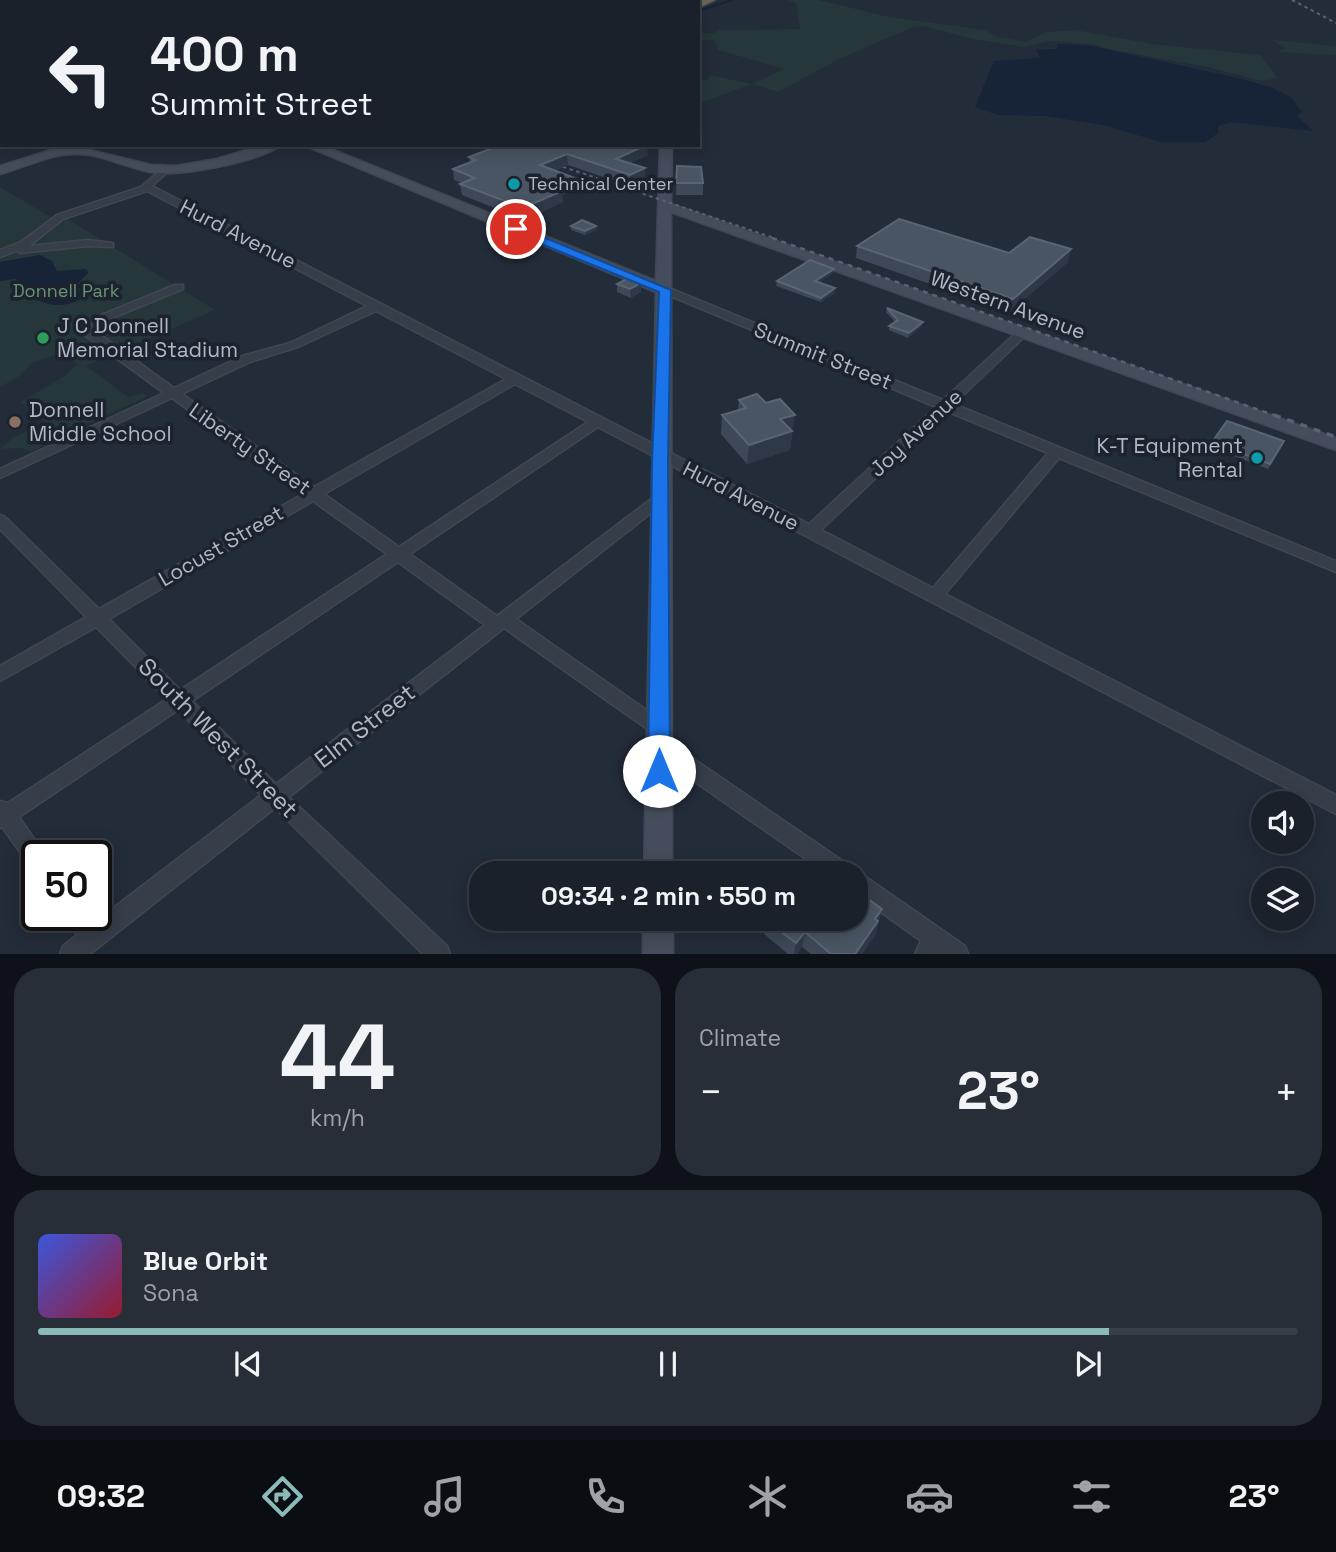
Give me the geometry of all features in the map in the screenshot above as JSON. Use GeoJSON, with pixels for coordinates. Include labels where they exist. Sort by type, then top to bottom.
{"type":"FeatureCollection","features":[{"type":"Feature","properties":{"kind":"main road","name":"Hurd Avenue"},"geometry":{"type":"LineString","coordinates":[[0,170],[75,151],[92,152],[141,167],[166,170],[210,165],[268,147]]}},
{"type":"Feature","properties":{"kind":"main road","name":"Summit Street"},"geometry":{"type":"LineString","coordinates":[[315,147],[665,290]]}},
{"type":"Feature","properties":{"kind":"main road"},"geometry":{"type":"LineString","coordinates":[[658,861],[660,454],[666,147]]}},
{"type":"Feature","properties":{"kind":"main road","name":"Western Avenue"},"geometry":{"type":"LineString","coordinates":[[666,205],[1336,444]]}},
{"type":"Feature","properties":{"kind":"main road"},"geometry":{"type":"LineString","coordinates":[[658,931],[658,954]]}},
{"type":"Feature","properties":{"kind":"street"},"geometry":{"type":"LineString","coordinates":[[4,253],[29,242],[60,217],[147,187],[166,170]]}},
{"type":"Feature","properties":{"kind":"street","name":"Hurd Avenue"},"geometry":{"type":"LineString","coordinates":[[147,187],[1336,805]]}},
{"type":"Feature","properties":{"kind":"street"},"geometry":{"type":"LineString","coordinates":[[4,253],[65,244],[109,245]]}},
{"type":"Feature","properties":{"kind":"street","name":"Liberty Street"},"geometry":{"type":"LineString","coordinates":[[179,287],[103,318],[89,330],[96,340],[397,554],[500,622],[827,861]]}},
{"type":"Feature","properties":{"kind":"street","name":"Summit Street"},"geometry":{"type":"LineString","coordinates":[[665,290],[1336,567]]}},
{"type":"Feature","properties":{"kind":"street"},"geometry":{"type":"LineString","coordinates":[[0,474],[257,354],[301,342],[377,306]]}},
{"type":"Feature","properties":{"kind":"street","name":"Joy Avenue"},"geometry":{"type":"LineString","coordinates":[[810,532],[1022,333]]}},
{"type":"Feature","properties":{"kind":"street","name":"Locust Street"},"geometry":{"type":"LineString","coordinates":[[0,674],[516,379]]}},
{"type":"Feature","properties":{"kind":"street"},"geometry":{"type":"LineString","coordinates":[[22,840],[2,814],[599,421]]}},
{"type":"Feature","properties":{"kind":"street"},"geometry":{"type":"LineString","coordinates":[[934,597],[1056,453]]}},
{"type":"Feature","properties":{"kind":"street","name":"Elm Street"},"geometry":{"type":"LineString","coordinates":[[71,954],[660,499]]}},
{"type":"Feature","properties":{"kind":"street","name":"South West Street"},"geometry":{"type":"LineString","coordinates":[[0,520],[274,796],[439,954]]}},
{"type":"Feature","properties":{"kind":"street"},"geometry":{"type":"LineString","coordinates":[[868,892],[931,946],[957,954]]}},
{"type":"Feature","properties":{"kind":"street"},"geometry":{"type":"LineString","coordinates":[[88,931],[92,937]]}},
{"type":"Feature","properties":{"kind":"green space"},"geometry":{"type":"Polygon","coordinates":[[[787,0],[819,0],[889,17],[985,30],[998,37],[1026,42],[1046,32],[1076,30],[1152,44],[1260,55],[1278,78],[1261,81],[1208,67],[1107,49],[1094,44],[1051,41],[1025,47],[973,39],[923,26],[913,27],[839,59],[778,92],[752,84],[784,69],[718,50],[714,40],[700,40],[700,33],[714,33],[719,30],[800,29],[796,3],[787,0]]]}},
{"type":"Feature","properties":{"kind":"green space"},"geometry":{"type":"Polygon","coordinates":[[[1272,40],[1336,46],[1336,55],[1277,52],[1286,48],[1272,40]]]}},
{"type":"Feature","properties":{"kind":"green space"},"geometry":{"type":"Polygon","coordinates":[[[710,75],[752,84],[700,103],[700,80],[708,80],[710,75]]]}},
{"type":"Feature","properties":{"kind":"green space","name":"Donnell Park"},"geometry":{"type":"Polygon","coordinates":[[[0,187],[49,216],[63,216],[215,310],[86,366],[128,397],[143,393],[148,396],[62,436],[20,402],[65,376],[77,364],[65,359],[66,355],[62,352],[32,363],[18,377],[0,387],[0,187]]]}},
{"type":"Feature","properties":{"kind":"green space"},"geometry":{"type":"Polygon","coordinates":[[[33,429],[51,441],[32,452],[21,448],[0,449],[14,437],[33,429]]]}},
{"type":"Feature","properties":{"kind":"water"},"geometry":{"type":"Polygon","coordinates":[[[1058,44],[1092,46],[1272,88],[1291,97],[1302,112],[1297,116],[1313,131],[1232,122],[1218,126],[1218,133],[1205,142],[1161,142],[1103,125],[1045,116],[998,115],[975,107],[994,61],[1041,58],[1036,50],[1056,49],[1058,44]]]}},
{"type":"Feature","properties":{"kind":"water"},"geometry":{"type":"Polygon","coordinates":[[[40,255],[52,261],[57,271],[86,269],[89,272],[78,283],[79,291],[84,297],[68,304],[51,304],[35,298],[25,284],[15,279],[0,281],[0,262],[40,255]]]}},
{"type":"Feature","properties":{"kind":"building"},"geometry":{"type":"Polygon","coordinates":[[[495,147],[642,147],[616,159],[645,168],[630,175],[567,154],[540,165],[575,178],[552,188],[562,191],[523,208],[460,184],[475,178],[453,169],[476,160],[469,157],[495,147]]]}},
{"type":"Feature","properties":{"kind":"building"},"geometry":{"type":"Polygon","coordinates":[[[677,166],[701,167],[703,183],[676,183],[677,166]]]}},
{"type":"Feature","properties":{"kind":"building"},"geometry":{"type":"Polygon","coordinates":[[[899,219],[1009,253],[1030,237],[1071,249],[1013,299],[857,246],[899,219]]]}},
{"type":"Feature","properties":{"kind":"building"},"geometry":{"type":"Polygon","coordinates":[[[582,220],[596,226],[585,231],[571,226],[582,220]]]}},
{"type":"Feature","properties":{"kind":"building"},"geometry":{"type":"Polygon","coordinates":[[[810,260],[834,269],[815,281],[835,288],[821,298],[777,281],[810,260]]]}},
{"type":"Feature","properties":{"kind":"building"},"geometry":{"type":"Polygon","coordinates":[[[628,278],[641,283],[630,289],[617,284],[628,278]]]}},
{"type":"Feature","properties":{"kind":"building"},"geometry":{"type":"Polygon","coordinates":[[[887,308],[923,322],[909,333],[889,326],[898,320],[887,308]]]}},
{"type":"Feature","properties":{"kind":"building"},"geometry":{"type":"Polygon","coordinates":[[[757,394],[766,403],[780,399],[795,415],[780,419],[792,431],[749,445],[722,415],[746,408],[739,400],[757,394]]]}},
{"type":"Feature","properties":{"kind":"building","name":"K-T Equipment Rental"},"geometry":{"type":"Polygon","coordinates":[[[1227,421],[1284,441],[1270,464],[1212,442],[1227,421]]]}},
{"type":"Feature","properties":{"kind":"building"},"geometry":{"type":"Polygon","coordinates":[[[868,899],[882,909],[875,919],[878,921],[855,954],[831,954],[805,932],[796,943],[780,931],[868,931],[868,899]]]}},
{"type":"Feature","properties":{"kind":"waterway"},"geometry":{"type":"LineString","coordinates":[[700,10],[732,0]]}},
{"type":"Feature","properties":{"kind":"waterway"},"geometry":{"type":"LineString","coordinates":[[80,287],[88,288]]}},
{"type":"Feature","properties":{"kind":"railway"},"geometry":{"type":"LineString","coordinates":[[1292,0],[1336,23]]}},
{"type":"Feature","properties":{"kind":"railway"},"geometry":{"type":"LineString","coordinates":[[543,160],[777,239]]}},
{"type":"Feature","properties":{"kind":"railway"},"geometry":{"type":"LineString","coordinates":[[772,238],[1279,417]]}},
{"type":"Feature","properties":{"kind":"railway"},"geometry":{"type":"LineString","coordinates":[[1274,415],[1336,437]]}},
{"type":"Feature","properties":{"kind":"place","name":"Technical Center"},"geometry":{"type":"Point","coordinates":[514,184]}},
{"type":"Feature","properties":{"kind":"place","name":"J C Donnell Memorial Stadium"},"geometry":{"type":"Point","coordinates":[43,338]}},
{"type":"Feature","properties":{"kind":"place","name":"Donnell Middle School"},"geometry":{"type":"Point","coordinates":[15,422]}},
{"type":"Feature","properties":{"kind":"place","name":"K-T Equipment Rental"},"geometry":{"type":"Point","coordinates":[1257,458]}},
{"type":"Feature","properties":{"kind":"route"},"geometry":{"type":"LineString","coordinates":[[516,229],[665,290],[660,462],[659,771]]}}]}
